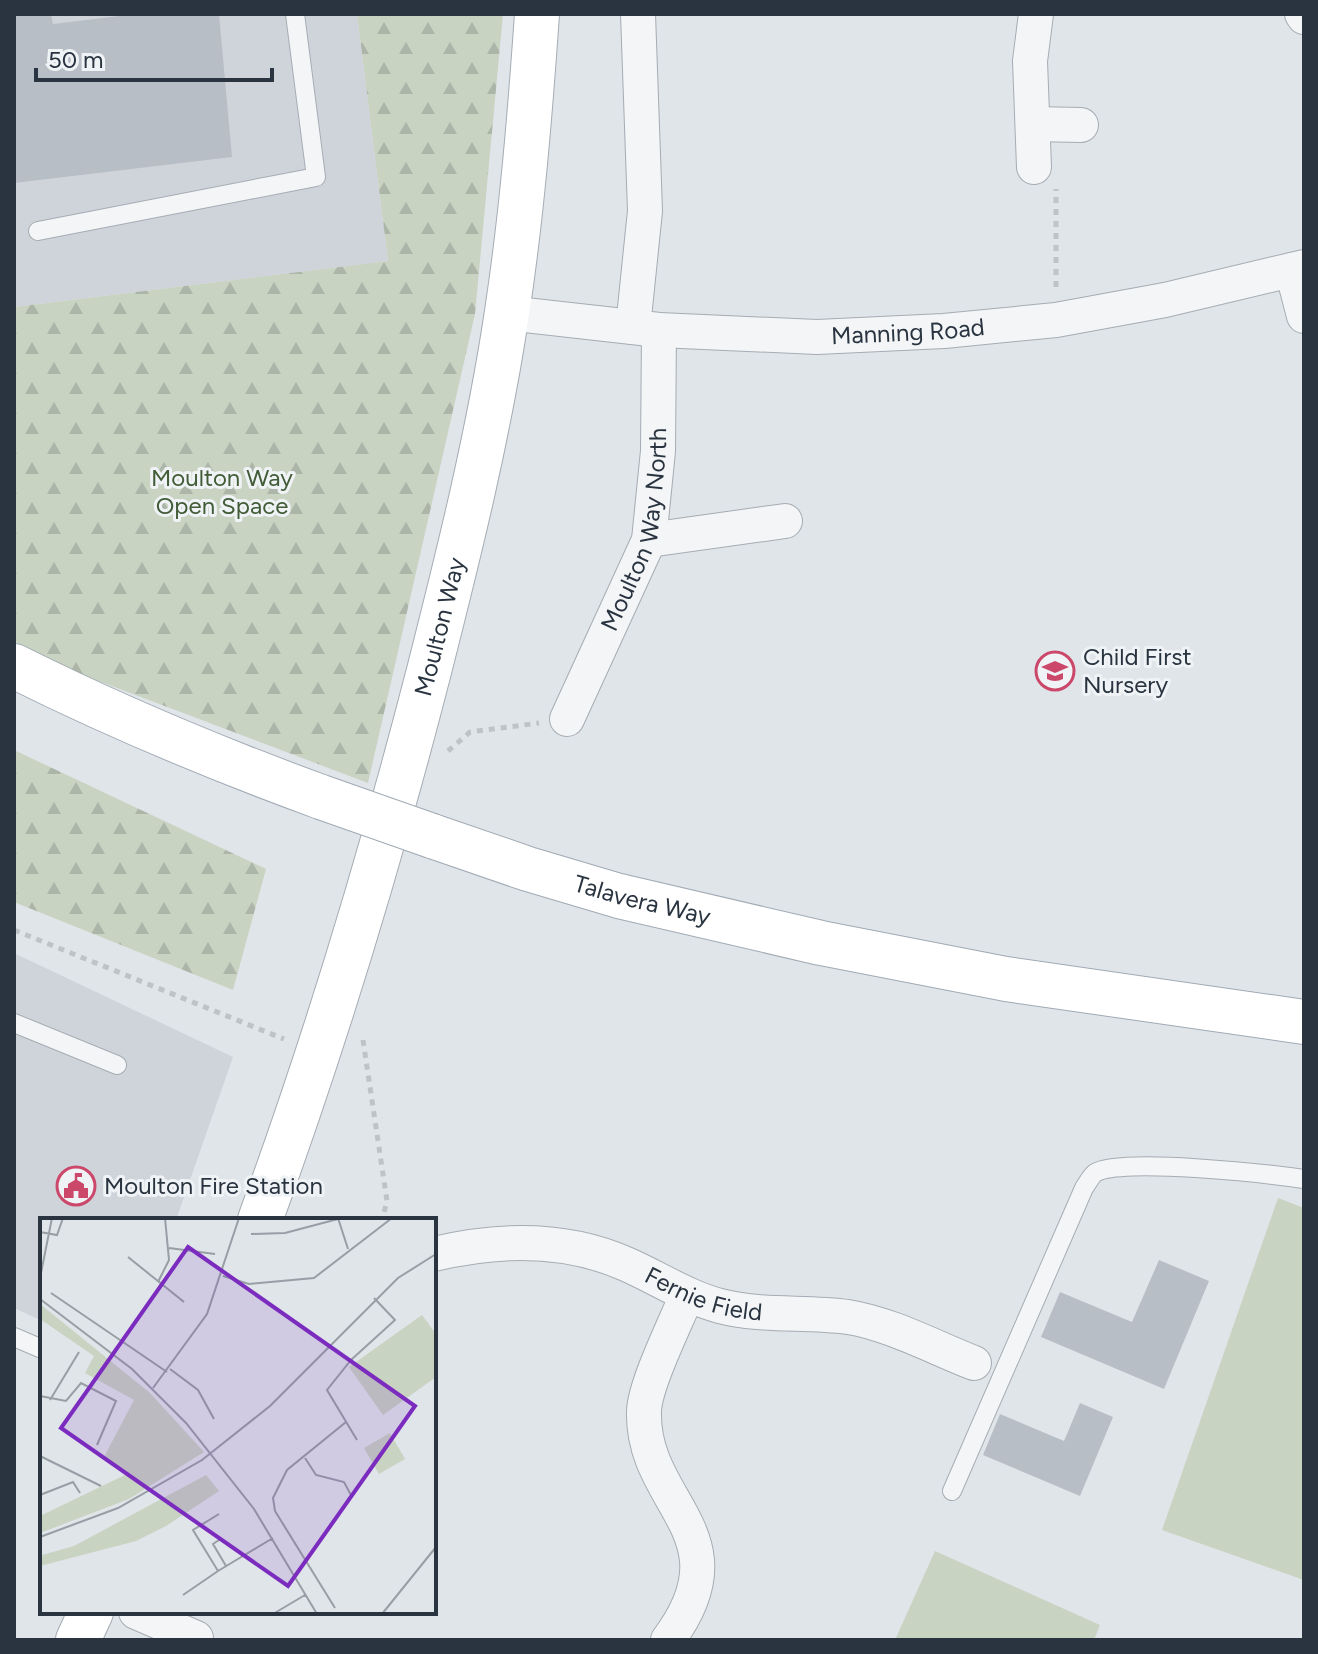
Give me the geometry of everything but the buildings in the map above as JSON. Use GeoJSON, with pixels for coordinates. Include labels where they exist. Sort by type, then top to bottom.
{"type":"FeatureCollection","features":[{"type":"Feature","properties":{"kind":"main road","name":"Moulton Way"},"geometry":{"type":"LineString","coordinates":[[261,1218],[333,1009],[399,786],[449,594],[481,451],[507,313],[528,143],[537,14]]}},
{"type":"Feature","properties":{"kind":"main road","name":"Talavera Way"},"geometry":{"type":"LineString","coordinates":[[14,666],[154,732],[242,769],[528,869],[619,896],[821,943],[1006,979],[1304,1022]]}},
{"type":"Feature","properties":{"kind":"main road"},"geometry":{"type":"LineString","coordinates":[[78,1640],[90,1614]]}},
{"type":"Feature","properties":{"kind":"street","name":"Moulton Way North"},"geometry":{"type":"LineString","coordinates":[[567,719],[649,540],[658,451],[646,328],[638,14]]}},
{"type":"Feature","properties":{"kind":"street"},"geometry":{"type":"LineString","coordinates":[[1034,167],[1030,61],[1036,14]]}},
{"type":"Feature","properties":{"kind":"street"},"geometry":{"type":"LineString","coordinates":[[1033,124],[1081,125]]}},
{"type":"Feature","properties":{"kind":"street","name":"Manning Road"},"geometry":{"type":"LineString","coordinates":[[507,313],[646,328],[817,337],[944,331],[1056,320],[1165,300],[1298,269]]}},
{"type":"Feature","properties":{"kind":"street"},"geometry":{"type":"LineString","coordinates":[[1298,269],[1304,316]]}},
{"type":"Feature","properties":{"kind":"street"},"geometry":{"type":"LineString","coordinates":[[649,540],[785,521]]}},
{"type":"Feature","properties":{"kind":"street","name":"Fernie Field"},"geometry":{"type":"LineString","coordinates":[[436,1254],[488,1244],[565,1246],[626,1264],[687,1295],[721,1306],[755,1312],[852,1318],[886,1327],[988,1369]]}},
{"type":"Feature","properties":{"kind":"street"},"geometry":{"type":"LineString","coordinates":[[668,1640],[691,1602],[699,1569],[694,1541],[659,1471],[647,1437],[644,1409],[655,1372],[687,1295]]}},
{"type":"Feature","properties":{"kind":"street"},"geometry":{"type":"LineString","coordinates":[[143,1614],[199,1630]]}},
{"type":"Feature","properties":{"kind":"lane"},"geometry":{"type":"LineString","coordinates":[[38,231],[316,177],[295,14]]}},
{"type":"Feature","properties":{"kind":"lane"},"geometry":{"type":"LineString","coordinates":[[14,1023],[117,1065]]}},
{"type":"Feature","properties":{"kind":"lane"},"geometry":{"type":"LineString","coordinates":[[952,1491],[988,1369],[1094,1173],[1115,1166],[1246,1171],[1304,1179]]}},
{"type":"Feature","properties":{"kind":"lane"},"geometry":{"type":"LineString","coordinates":[[14,1337],[40,1348]]}},
{"type":"Feature","properties":{"kind":"path"},"geometry":{"type":"LineString","coordinates":[[1034,167],[1056,187],[1056,320]]}},
{"type":"Feature","properties":{"kind":"path"},"geometry":{"type":"LineString","coordinates":[[399,786],[433,764],[470,732],[567,719]]}},
{"type":"Feature","properties":{"kind":"path"},"geometry":{"type":"LineString","coordinates":[[14,930],[291,1041]]}},
{"type":"Feature","properties":{"kind":"path"},"geometry":{"type":"LineString","coordinates":[[333,1009],[360,1019],[387,1201],[383,1218]]}},
{"type":"Feature","properties":{"kind":"shaded area"},"geometry":{"type":"Polygon","coordinates":[[[14,14],[357,14],[388,261],[14,307],[14,14]]]}},
{"type":"Feature","properties":{"kind":"shaded area"},"geometry":{"type":"Polygon","coordinates":[[[14,953],[233,1057],[177,1218],[40,1218],[40,1320],[14,1308],[14,953]]]}},
{"type":"Feature","properties":{"kind":"green space","name":"Moulton Way Open Space"},"geometry":{"type":"Polygon","coordinates":[[[357,14],[503,14],[475,314],[368,783],[72,671],[14,641],[14,307],[388,261],[357,14]]]}},
{"type":"Feature","properties":{"kind":"green space"},"geometry":{"type":"Polygon","coordinates":[[[14,750],[266,869],[233,990],[14,902],[14,750]]]}},
{"type":"Feature","properties":{"kind":"green space"},"geometry":{"type":"Polygon","coordinates":[[[1278,1198],[1304,1208],[1304,1580],[1162,1530],[1278,1198]]]}},
{"type":"Feature","properties":{"kind":"green space"},"geometry":{"type":"Polygon","coordinates":[[[935,1551],[1100,1625],[1094,1640],[895,1640],[935,1551]]]}},
{"type":"Feature","properties":{"kind":"place","name":"Child First Nursery"},"geometry":{"type":"Point","coordinates":[1055,671]}},
{"type":"Feature","properties":{"kind":"place","name":"Moulton Fire Station"},"geometry":{"type":"Point","coordinates":[76,1186]}}]}
